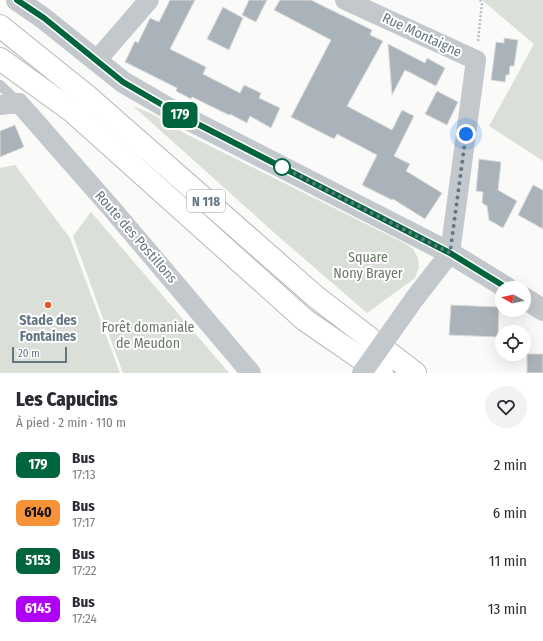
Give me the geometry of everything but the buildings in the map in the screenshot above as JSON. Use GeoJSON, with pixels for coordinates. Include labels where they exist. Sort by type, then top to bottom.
{"type":"FeatureCollection","features":[{"type":"Feature","properties":{"kind":"highway","name":"N 118"},"geometry":{"type":"LineString","coordinates":[[0,26],[87,96],[316,297],[415,373]]}},
{"type":"Feature","properties":{"kind":"highway","name":"N 118"},"geometry":{"type":"LineString","coordinates":[[0,59],[72,111],[305,320],[382,373]]}},
{"type":"Feature","properties":{"kind":"street"},"geometry":{"type":"LineString","coordinates":[[17,0],[44,18],[123,82],[178,114],[450,253],[496,281]]}},
{"type":"Feature","properties":{"kind":"street"},"geometry":{"type":"LineString","coordinates":[[97,60],[149,0]]}},
{"type":"Feature","properties":{"kind":"street","name":"Rue Montaigne"},"geometry":{"type":"LineString","coordinates":[[345,0],[476,60]]}},
{"type":"Feature","properties":{"kind":"street"},"geometry":{"type":"LineString","coordinates":[[362,373],[414,298],[450,253],[476,60]]}},
{"type":"Feature","properties":{"kind":"street","name":"Route des Postillons"},"geometry":{"type":"LineString","coordinates":[[9,104],[112,209],[251,373]]}},
{"type":"Feature","properties":{"kind":"street"},"geometry":{"type":"LineString","coordinates":[[531,302],[543,310]]}},
{"type":"Feature","properties":{"kind":"lane"},"geometry":{"type":"LineString","coordinates":[[0,85],[9,104]]}},
{"type":"Feature","properties":{"kind":"path"},"geometry":{"type":"LineString","coordinates":[[476,60],[481,11],[480,0]]}},
{"type":"Feature","properties":{"kind":"green space"},"geometry":{"type":"Polygon","coordinates":[[[482,0],[543,0],[543,161],[489,126],[534,44],[482,0]]]}},
{"type":"Feature","properties":{"kind":"green space","name":"Square Nony Brayer"},"geometry":{"type":"Polygon","coordinates":[[[133,106],[150,113],[186,134],[404,243],[413,249],[418,258],[419,267],[415,278],[367,313],[279,237],[133,106]]]}},
{"type":"Feature","properties":{"kind":"green space","name":"Stade des Fontaines"},"geometry":{"type":"Polygon","coordinates":[[[15,165],[70,238],[120,373],[0,373],[0,168],[15,165]]]}},
{"type":"Feature","properties":{"kind":"green space","name":"Forêt domaniale de Meudon"},"geometry":{"type":"Polygon","coordinates":[[[91,212],[229,373],[123,373],[73,236],[91,212]]]}},
{"type":"Feature","properties":{"kind":"bus line","name":"179"},"geometry":{"type":"LineString","coordinates":[[17,0],[44,18],[123,82],[178,114],[450,253],[496,281]]}},
{"type":"Feature","properties":{"kind":"place","name":"Stade des Fontaines"},"geometry":{"type":"Point","coordinates":[48,305]}},
{"type":"Feature","properties":{"kind":"route"},"geometry":{"type":"LineString","coordinates":[[282,167],[450,253],[466,134]]}}]}
